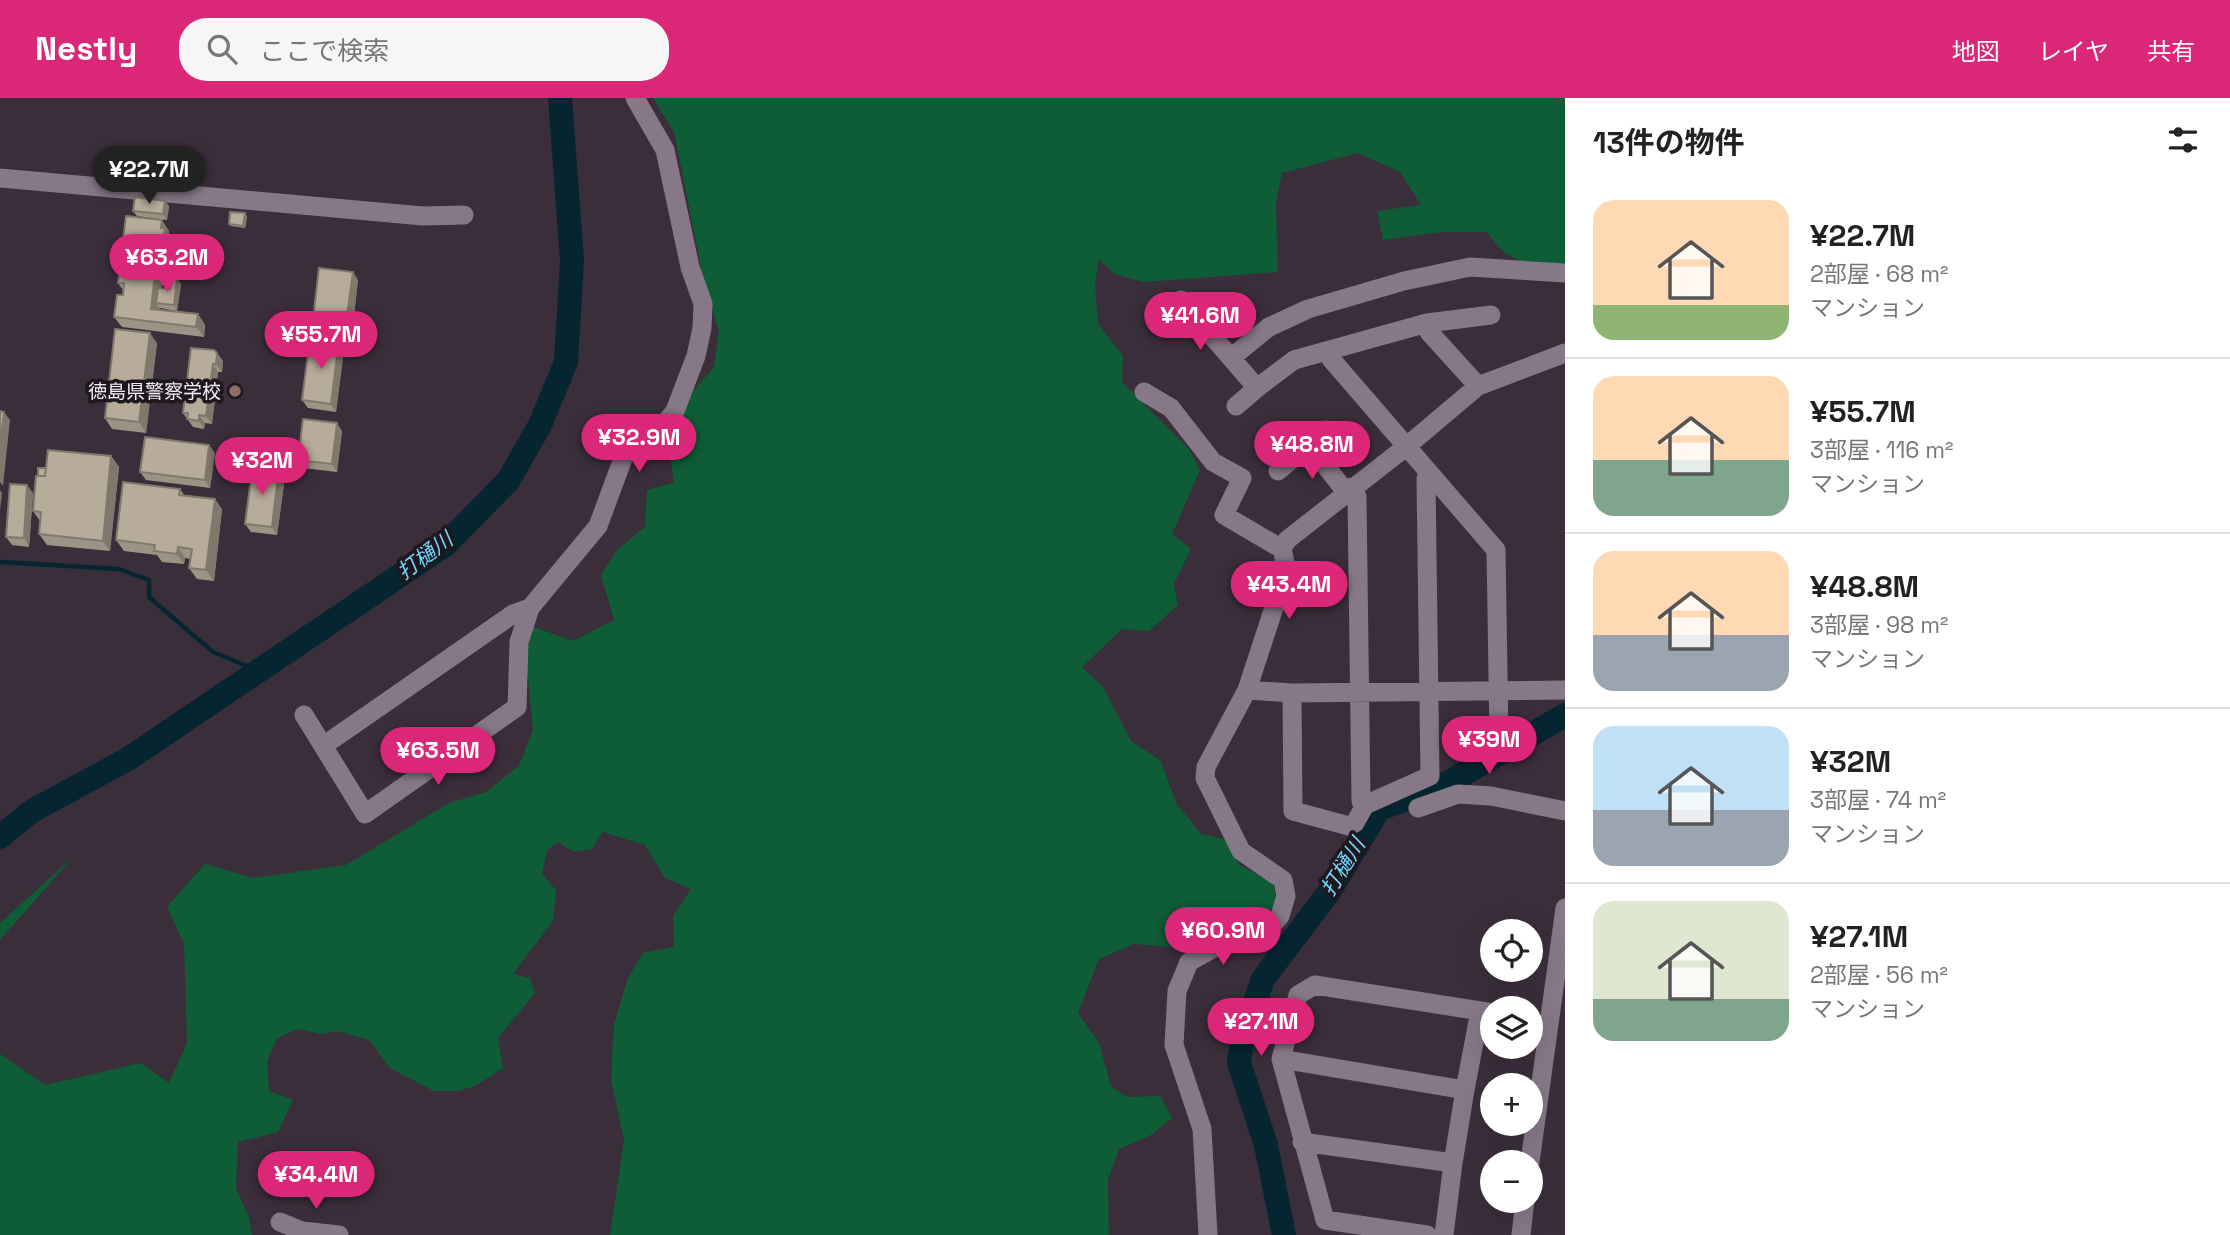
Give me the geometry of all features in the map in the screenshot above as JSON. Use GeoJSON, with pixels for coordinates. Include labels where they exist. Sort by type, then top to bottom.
{"type":"FeatureCollection","features":[{"type":"Feature","properties":{"kind":"street"},"geometry":{"type":"LineString","coordinates":[[304,715],[365,814],[517,707],[519,642],[530,608],[598,526],[608,507],[631,436],[639,429],[666,422],[675,411],[696,356],[702,328],[703,304],[690,267],[665,150],[635,98]]}},
{"type":"Feature","properties":{"kind":"street"},"geometry":{"type":"LineString","coordinates":[[0,178],[410,215],[464,215]]}},
{"type":"Feature","properties":{"kind":"street"},"geometry":{"type":"LineString","coordinates":[[1232,357],[1269,327],[1308,309],[1404,281],[1470,267],[1565,273]]}},
{"type":"Feature","properties":{"kind":"street"},"geometry":{"type":"LineString","coordinates":[[1181,300],[1257,388]]}},
{"type":"Feature","properties":{"kind":"street"},"geometry":{"type":"LineString","coordinates":[[1236,406],[1294,360],[1427,323],[1491,315]]}},
{"type":"Feature","properties":{"kind":"street"},"geometry":{"type":"LineString","coordinates":[[1427,323],[1429,332],[1478,386]]}},
{"type":"Feature","properties":{"kind":"street"},"geometry":{"type":"LineString","coordinates":[[1328,352],[1331,359],[1496,550],[1499,736]]}},
{"type":"Feature","properties":{"kind":"street"},"geometry":{"type":"LineString","coordinates":[[1208,1235],[1202,1129],[1174,1045],[1177,991],[1189,962],[1212,949],[1268,929],[1280,916],[1286,896],[1283,880],[1241,851],[1205,778],[1206,767],[1247,690],[1284,577],[1286,567],[1282,549],[1287,540],[1407,446],[1478,386],[1565,353]]}},
{"type":"Feature","properties":{"kind":"street"},"geometry":{"type":"LineString","coordinates":[[1144,392],[1171,408],[1213,462],[1242,478],[1224,515],[1282,549]]}},
{"type":"Feature","properties":{"kind":"street"},"geometry":{"type":"LineString","coordinates":[[1278,471],[1327,430]]}},
{"type":"Feature","properties":{"kind":"street"},"geometry":{"type":"LineString","coordinates":[[1310,446],[1357,497],[1361,801],[1365,805]]}},
{"type":"Feature","properties":{"kind":"street"},"geometry":{"type":"LineString","coordinates":[[1292,693],[1293,811],[1349,826],[1355,823],[1365,805],[1430,776],[1426,479],[1429,473]]}},
{"type":"Feature","properties":{"kind":"street"},"geometry":{"type":"LineString","coordinates":[[323,746],[513,614],[530,608]]}},
{"type":"Feature","properties":{"kind":"street"},"geometry":{"type":"LineString","coordinates":[[1247,690],[1292,693],[1565,690]]}},
{"type":"Feature","properties":{"kind":"street"},"geometry":{"type":"LineString","coordinates":[[1418,808],[1458,794],[1491,796],[1565,811]]}},
{"type":"Feature","properties":{"kind":"street"},"geometry":{"type":"LineString","coordinates":[[1532,1150],[1565,908]]}},
{"type":"Feature","properties":{"kind":"street"},"geometry":{"type":"LineString","coordinates":[[1427,1235],[1325,1220],[1301,1142],[1281,1059],[1298,996],[1315,985],[1480,1011]]}},
{"type":"Feature","properties":{"kind":"street"},"geometry":{"type":"LineString","coordinates":[[1444,1235],[1465,1090],[1480,1034]]}},
{"type":"Feature","properties":{"kind":"street"},"geometry":{"type":"LineString","coordinates":[[1281,1059],[1465,1090]]}},
{"type":"Feature","properties":{"kind":"street"},"geometry":{"type":"LineString","coordinates":[[1301,1142],[1453,1163]]}},
{"type":"Feature","properties":{"kind":"street"},"geometry":{"type":"LineString","coordinates":[[1521,1235],[1524,1213]]}},
{"type":"Feature","properties":{"kind":"street"},"geometry":{"type":"LineString","coordinates":[[280,1222],[302,1231],[339,1235]]}},
{"type":"Feature","properties":{"kind":"green space"},"geometry":{"type":"Polygon","coordinates":[[[653,98],[1565,98],[1565,263],[1520,261],[1504,251],[1487,232],[1443,232],[1383,240],[1377,211],[1421,205],[1400,172],[1358,153],[1282,173],[1276,202],[1278,272],[1143,282],[1114,274],[1099,259],[1095,284],[1098,324],[1123,356],[1122,382],[1189,449],[1200,470],[1172,534],[1191,549],[1174,584],[1178,605],[1149,631],[1122,629],[1082,667],[1103,687],[1131,741],[1161,761],[1176,803],[1201,834],[1224,839],[1240,865],[1273,882],[1277,903],[1257,924],[1224,928],[1198,940],[1171,947],[1134,944],[1099,959],[1078,1013],[1099,1043],[1111,1086],[1127,1097],[1160,1096],[1172,1118],[1151,1135],[1119,1149],[1108,1180],[1109,1235],[610,1235],[624,1140],[611,1080],[614,1024],[628,978],[643,953],[674,947],[673,916],[691,889],[665,878],[645,845],[603,832],[592,849],[574,852],[558,842],[547,850],[542,874],[556,890],[553,921],[513,974],[530,978],[535,993],[498,1038],[503,1068],[475,1086],[458,1091],[434,1091],[390,1068],[369,1040],[337,1031],[321,1034],[297,1029],[277,1038],[267,1061],[269,1091],[293,1100],[278,1132],[238,1142],[236,1188],[249,1218],[252,1235],[0,1235],[0,1054],[45,1085],[141,1063],[169,1083],[187,1043],[184,944],[167,907],[205,864],[253,878],[346,865],[449,803],[486,792],[519,766],[533,730],[526,658],[531,626],[573,641],[614,620],[601,575],[617,550],[645,527],[647,490],[674,483],[668,442],[690,395],[714,367],[719,332],[702,272],[674,132],[653,98]]]}},
{"type":"Feature","properties":{"kind":"green space"},"geometry":{"type":"Polygon","coordinates":[[[73,857],[0,940],[0,923],[73,857]]]}},
{"type":"Feature","properties":{"kind":"building"},"geometry":{"type":"Polygon","coordinates":[[[135,197],[165,201],[163,214],[133,211],[135,197]]]}},
{"type":"Feature","properties":{"kind":"building"},"geometry":{"type":"Polygon","coordinates":[[[230,212],[245,213],[243,226],[229,224],[230,212]]]}},
{"type":"Feature","properties":{"kind":"building"},"geometry":{"type":"Polygon","coordinates":[[[126,216],[162,220],[161,228],[165,228],[151,309],[198,314],[196,327],[114,317],[117,295],[123,295],[124,283],[118,283],[126,216]]]}},
{"type":"Feature","properties":{"kind":"building"},"geometry":{"type":"Polygon","coordinates":[[[319,268],[353,272],[346,324],[313,320],[319,268]]]}},
{"type":"Feature","properties":{"kind":"building"},"geometry":{"type":"Polygon","coordinates":[[[171,278],[177,279],[174,305],[156,303],[158,288],[170,289],[171,278]]]}},
{"type":"Feature","properties":{"kind":"building"},"geometry":{"type":"Polygon","coordinates":[[[115,329],[150,333],[139,422],[105,418],[115,329]]]}},
{"type":"Feature","properties":{"kind":"building"},"geometry":{"type":"Polygon","coordinates":[[[310,338],[339,341],[331,404],[302,400],[310,338]]]}},
{"type":"Feature","properties":{"kind":"building"},"geometry":{"type":"Polygon","coordinates":[[[191,348],[214,350],[217,353],[206,416],[199,415],[199,421],[187,419],[188,413],[183,413],[191,348]]]}},
{"type":"Feature","properties":{"kind":"building"},"geometry":{"type":"Polygon","coordinates":[[[0,411],[4,412],[0,449],[0,411]]]}},
{"type":"Feature","properties":{"kind":"building"},"geometry":{"type":"Polygon","coordinates":[[[303,419],[337,423],[332,464],[298,460],[303,419]]]}},
{"type":"Feature","properties":{"kind":"building"},"geometry":{"type":"Polygon","coordinates":[[[145,437],[209,445],[205,480],[140,472],[145,437]]]}},
{"type":"Feature","properties":{"kind":"building"},"geometry":{"type":"Polygon","coordinates":[[[48,450],[111,456],[103,541],[39,534],[41,512],[33,511],[36,476],[45,476],[48,450]]]}},
{"type":"Feature","properties":{"kind":"building"},"geometry":{"type":"Polygon","coordinates":[[[253,464],[270,467],[269,475],[278,476],[272,527],[245,524],[253,464]]]}},
{"type":"Feature","properties":{"kind":"building"},"geometry":{"type":"Polygon","coordinates":[[[38,468],[46,468],[45,476],[38,476],[38,468]]]}},
{"type":"Feature","properties":{"kind":"building"},"geometry":{"type":"Polygon","coordinates":[[[123,482],[180,489],[179,495],[215,499],[206,570],[189,568],[192,549],[178,547],[177,554],[154,551],[155,545],[116,540],[123,482]]]}},
{"type":"Feature","properties":{"kind":"building"},"geometry":{"type":"Polygon","coordinates":[[[10,484],[27,485],[24,538],[6,537],[10,484]]]}},
{"type":"Feature","properties":{"kind":"waterway","name":"打樋川"},"geometry":{"type":"LineString","coordinates":[[0,837],[32,811],[128,759],[445,545],[508,481],[540,425],[566,362],[572,260],[560,98]]}},
{"type":"Feature","properties":{"kind":"waterway"},"geometry":{"type":"LineString","coordinates":[[0,562],[119,569],[149,580],[149,597],[213,652],[257,670]]}},
{"type":"Feature","properties":{"kind":"waterway","name":"打樋川"},"geometry":{"type":"LineString","coordinates":[[1284,1235],[1266,1145],[1239,1063],[1243,1036],[1263,979],[1329,892],[1379,809],[1441,787],[1565,715]]}},
{"type":"Feature","properties":{"kind":"place","name":"徳島県警察学校"},"geometry":{"type":"Point","coordinates":[235,391]}}]}
